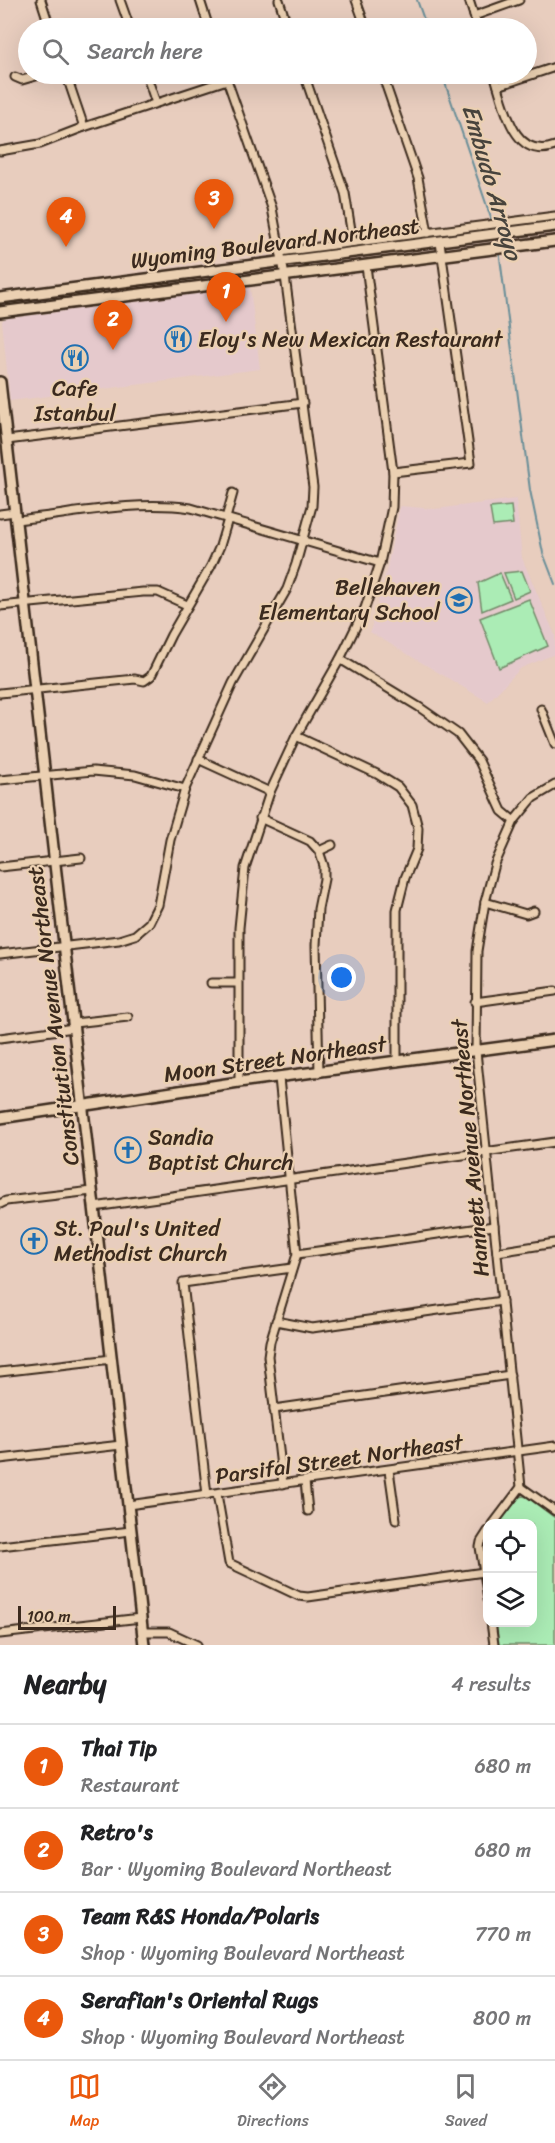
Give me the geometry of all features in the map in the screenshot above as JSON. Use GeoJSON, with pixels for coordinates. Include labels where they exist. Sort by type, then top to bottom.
{"type":"FeatureCollection","features":[{"type":"Feature","properties":{"kind":"street"},"geometry":{"type":"LineString","coordinates":[[41,0],[47,18]]}},
{"type":"Feature","properties":{"kind":"street"},"geometry":{"type":"LineString","coordinates":[[120,0],[126,18]]}},
{"type":"Feature","properties":{"kind":"street"},"geometry":{"type":"LineString","coordinates":[[200,0],[206,18]]}},
{"type":"Feature","properties":{"kind":"street"},"geometry":{"type":"LineString","coordinates":[[279,0],[285,18]]}},
{"type":"Feature","properties":{"kind":"street"},"geometry":{"type":"LineString","coordinates":[[356,0],[362,18]]}},
{"type":"Feature","properties":{"kind":"street"},"geometry":{"type":"LineString","coordinates":[[469,0],[474,16],[519,0]]}},
{"type":"Feature","properties":{"kind":"street"},"geometry":{"type":"LineString","coordinates":[[537,73],[555,67]]}},
{"type":"Feature","properties":{"kind":"street"},"geometry":{"type":"LineString","coordinates":[[69,84],[84,127]]}},
{"type":"Feature","properties":{"kind":"street"},"geometry":{"type":"LineString","coordinates":[[149,84],[156,103]]}},
{"type":"Feature","properties":{"kind":"street"},"geometry":{"type":"LineString","coordinates":[[0,151],[40,144],[207,84]]}},
{"type":"Feature","properties":{"kind":"street"},"geometry":{"type":"LineString","coordinates":[[0,954],[119,940],[135,935],[149,922],[158,905],[170,840],[185,789],[237,675],[287,589],[303,541],[312,506],[314,487],[283,262],[272,208],[228,84]]}},
{"type":"Feature","properties":{"kind":"street"},"geometry":{"type":"LineString","coordinates":[[307,84],[345,193],[353,242]]}},
{"type":"Feature","properties":{"kind":"street"},"geometry":{"type":"LineString","coordinates":[[385,84],[418,178],[428,233]]}},
{"type":"Feature","properties":{"kind":"street"},"geometry":{"type":"LineString","coordinates":[[504,84],[498,86],[518,139],[528,146],[539,148],[555,146]]}},
{"type":"Feature","properties":{"kind":"street","name":"Wyoming Boulevard Northeast"},"geometry":{"type":"LineString","coordinates":[[0,298],[440,242],[509,227],[555,226]]}},
{"type":"Feature","properties":{"kind":"street"},"geometry":{"type":"LineString","coordinates":[[280,252],[428,233],[484,231]]}},
{"type":"Feature","properties":{"kind":"street","name":"Wyoming Boulevard Northeast"},"geometry":{"type":"LineString","coordinates":[[0,312],[555,241]]}},
{"type":"Feature","properties":{"kind":"street"},"geometry":{"type":"LineString","coordinates":[[393,472],[471,463],[440,242]]}},
{"type":"Feature","properties":{"kind":"street"},"geometry":{"type":"LineString","coordinates":[[239,1082],[239,919],[244,868],[270,792],[296,736],[340,659],[365,608],[380,563],[392,507],[393,472],[366,266]]}},
{"type":"Feature","properties":{"kind":"street","name":"Constitution Avenue Northeast"},"geometry":{"type":"LineString","coordinates":[[0,382],[3,427],[7,440],[16,516],[144,1645]]}},
{"type":"Feature","properties":{"kind":"street"},"geometry":{"type":"LineString","coordinates":[[7,440],[303,403]]}},
{"type":"Feature","properties":{"kind":"street"},"geometry":{"type":"LineString","coordinates":[[0,693],[135,679],[144,681],[151,676],[220,546],[233,493]]}},
{"type":"Feature","properties":{"kind":"street"},"geometry":{"type":"LineString","coordinates":[[0,514],[16,516],[141,505],[170,505],[191,508],[380,563]]}},
{"type":"Feature","properties":{"kind":"street"},"geometry":{"type":"LineString","coordinates":[[0,606],[143,592],[158,592],[187,605]]}},
{"type":"Feature","properties":{"kind":"street"},"geometry":{"type":"LineString","coordinates":[[340,659],[419,707],[458,734],[479,761],[502,811],[514,821]]}},
{"type":"Feature","properties":{"kind":"street"},"geometry":{"type":"LineString","coordinates":[[541,709],[555,744]]}},
{"type":"Feature","properties":{"kind":"street"},"geometry":{"type":"LineString","coordinates":[[296,736],[377,774],[398,787],[412,805],[418,828],[417,849],[405,878],[397,910],[397,1062]]}},
{"type":"Feature","properties":{"kind":"street"},"geometry":{"type":"LineString","coordinates":[[198,759],[270,792]]}},
{"type":"Feature","properties":{"kind":"street"},"geometry":{"type":"LineString","coordinates":[[0,780],[93,771],[135,776],[185,789]]}},
{"type":"Feature","properties":{"kind":"street","name":"Hannett Avenue Northeast"},"geometry":{"type":"LineString","coordinates":[[521,1487],[476,1051],[477,951],[485,902],[495,864],[514,821],[533,798],[555,785]]}},
{"type":"Feature","properties":{"kind":"street"},"geometry":{"type":"LineString","coordinates":[[260,818],[310,841],[319,852],[324,866],[316,945],[319,1073]]}},
{"type":"Feature","properties":{"kind":"street"},"geometry":{"type":"LineString","coordinates":[[319,852],[332,845]]}},
{"type":"Feature","properties":{"kind":"street"},"geometry":{"type":"LineString","coordinates":[[0,867],[81,858]]}},
{"type":"Feature","properties":{"kind":"street"},"geometry":{"type":"LineString","coordinates":[[485,902],[526,914],[534,911]]}},
{"type":"Feature","properties":{"kind":"street"},"geometry":{"type":"LineString","coordinates":[[211,983],[238,983]]}},
{"type":"Feature","properties":{"kind":"street"},"geometry":{"type":"LineString","coordinates":[[475,1002],[555,991]]}},
{"type":"Feature","properties":{"kind":"street"},"geometry":{"type":"LineString","coordinates":[[0,1038],[128,1017]]}},
{"type":"Feature","properties":{"kind":"street","name":"Moon Street Northeast"},"geometry":{"type":"LineString","coordinates":[[0,1118],[239,1082],[555,1040]]}},
{"type":"Feature","properties":{"kind":"street"},"geometry":{"type":"LineString","coordinates":[[279,1078],[297,1254],[276,1321],[268,1356],[283,1484]]}},
{"type":"Feature","properties":{"kind":"street"},"geometry":{"type":"LineString","coordinates":[[94,1207],[555,1142]]}},
{"type":"Feature","properties":{"kind":"street"},"geometry":{"type":"LineString","coordinates":[[0,1204],[6,1201],[92,1191]]}},
{"type":"Feature","properties":{"kind":"street"},"geometry":{"type":"LineString","coordinates":[[297,1254],[494,1226]]}},
{"type":"Feature","properties":{"kind":"street"},"geometry":{"type":"LineString","coordinates":[[497,1252],[555,1243]]}},
{"type":"Feature","properties":{"kind":"street"},"geometry":{"type":"LineString","coordinates":[[207,1495],[183,1284],[292,1269]]}},
{"type":"Feature","properties":{"kind":"street"},"geometry":{"type":"LineString","coordinates":[[276,1321],[312,1328],[502,1301]]}},
{"type":"Feature","properties":{"kind":"street"},"geometry":{"type":"LineString","coordinates":[[0,1372],[112,1359]]}},
{"type":"Feature","properties":{"kind":"street"},"geometry":{"type":"LineString","coordinates":[[274,1409],[510,1375]]}},
{"type":"Feature","properties":{"kind":"street"},"geometry":{"type":"LineString","coordinates":[[0,1460],[121,1445]]}},
{"type":"Feature","properties":{"kind":"street","name":"Parsifal Street Northeast"},"geometry":{"type":"LineString","coordinates":[[128,1506],[555,1446]]}},
{"type":"Feature","properties":{"kind":"street"},"geometry":{"type":"LineString","coordinates":[[389,1470],[396,1520]]}},
{"type":"Feature","properties":{"kind":"street"},"geometry":{"type":"LineString","coordinates":[[304,1481],[308,1511]]}},
{"type":"Feature","properties":{"kind":"street"},"geometry":{"type":"LineString","coordinates":[[497,1519],[521,1487],[555,1511]]}},
{"type":"Feature","properties":{"kind":"street"},"geometry":{"type":"LineString","coordinates":[[217,1494],[229,1563],[299,1596],[308,1597],[483,1572]]}},
{"type":"Feature","properties":{"kind":"street"},"geometry":{"type":"LineString","coordinates":[[0,1546],[131,1531]]}},
{"type":"Feature","properties":{"kind":"street"},"geometry":{"type":"LineString","coordinates":[[483,1539],[480,1547],[483,1566]]}},
{"type":"Feature","properties":{"kind":"street"},"geometry":{"type":"LineString","coordinates":[[0,1634],[141,1618]]}},
{"type":"Feature","properties":{"kind":"street"},"geometry":{"type":"LineString","coordinates":[[492,1627],[494,1645]]}},
{"type":"Feature","properties":{"kind":"street"},"geometry":{"type":"LineString","coordinates":[[143,1632],[169,1632],[197,1645]]}},
{"type":"Feature","properties":{"kind":"shaded area"},"geometry":{"type":"Polygon","coordinates":[[[250,287],[260,369],[10,401],[2,321],[4,319],[250,287]]]}},
{"type":"Feature","properties":{"kind":"shaded area","name":"Bellehaven Elementary School"},"geometry":{"type":"Polygon","coordinates":[[[516,499],[522,558],[555,635],[555,654],[521,668],[488,702],[370,632],[400,506],[435,509],[516,499]]]}},
{"type":"Feature","properties":{"kind":"green space"},"geometry":{"type":"Polygon","coordinates":[[[511,506],[513,524],[493,526],[490,508],[511,506]]]}},
{"type":"Feature","properties":{"kind":"green space"},"geometry":{"type":"Polygon","coordinates":[[[522,571],[530,591],[514,598],[504,573],[522,571]]]}},
{"type":"Feature","properties":{"kind":"green space"},"geometry":{"type":"Polygon","coordinates":[[[500,573],[511,599],[482,611],[478,583],[500,573]]]}},
{"type":"Feature","properties":{"kind":"green space"},"geometry":{"type":"Polygon","coordinates":[[[529,599],[548,646],[499,668],[480,618],[529,599]]]}},
{"type":"Feature","properties":{"kind":"green space"},"geometry":{"type":"Polygon","coordinates":[[[519,1497],[527,1497],[555,1518],[555,1645],[499,1645],[497,1627],[537,1627],[537,1519],[502,1519],[519,1497]]]}},
{"type":"Feature","properties":{"kind":"waterway","name":"Embudo Arroyo"},"geometry":{"type":"LineString","coordinates":[[417,0],[423,18]]}},
{"type":"Feature","properties":{"kind":"waterway","name":"Embudo Arroyo"},"geometry":{"type":"LineString","coordinates":[[445,84],[492,221]]}},
{"type":"Feature","properties":{"kind":"waterway","name":"Embudo Arroyo"},"geometry":{"type":"LineString","coordinates":[[499,250],[530,490],[543,553],[555,584]]}},
{"type":"Feature","properties":{"kind":"place","name":"Team R&S Honda/Polaris"},"geometry":{"type":"Point","coordinates":[214,229]}},
{"type":"Feature","properties":{"kind":"place","name":"Serafian's Oriental Rugs"},"geometry":{"type":"Point","coordinates":[66,247]}},
{"type":"Feature","properties":{"kind":"place","name":"Thai Tip"},"geometry":{"type":"Point","coordinates":[226,322]}},
{"type":"Feature","properties":{"kind":"place","name":"Eloy's New Mexican Restaurant"},"geometry":{"type":"Point","coordinates":[178,339]}},
{"type":"Feature","properties":{"kind":"place","name":"Retro's"},"geometry":{"type":"Point","coordinates":[113,350]}},
{"type":"Feature","properties":{"kind":"place","name":"Cafe Istanbul"},"geometry":{"type":"Point","coordinates":[75,358]}},
{"type":"Feature","properties":{"kind":"place","name":"Bellehaven Elementary School"},"geometry":{"type":"Point","coordinates":[459,600]}},
{"type":"Feature","properties":{"kind":"place","name":"Sandia Baptist Church"},"geometry":{"type":"Point","coordinates":[128,1150]}},
{"type":"Feature","properties":{"kind":"place","name":"St. Paul's United Methodist Church"},"geometry":{"type":"Point","coordinates":[34,1241]}}]}
